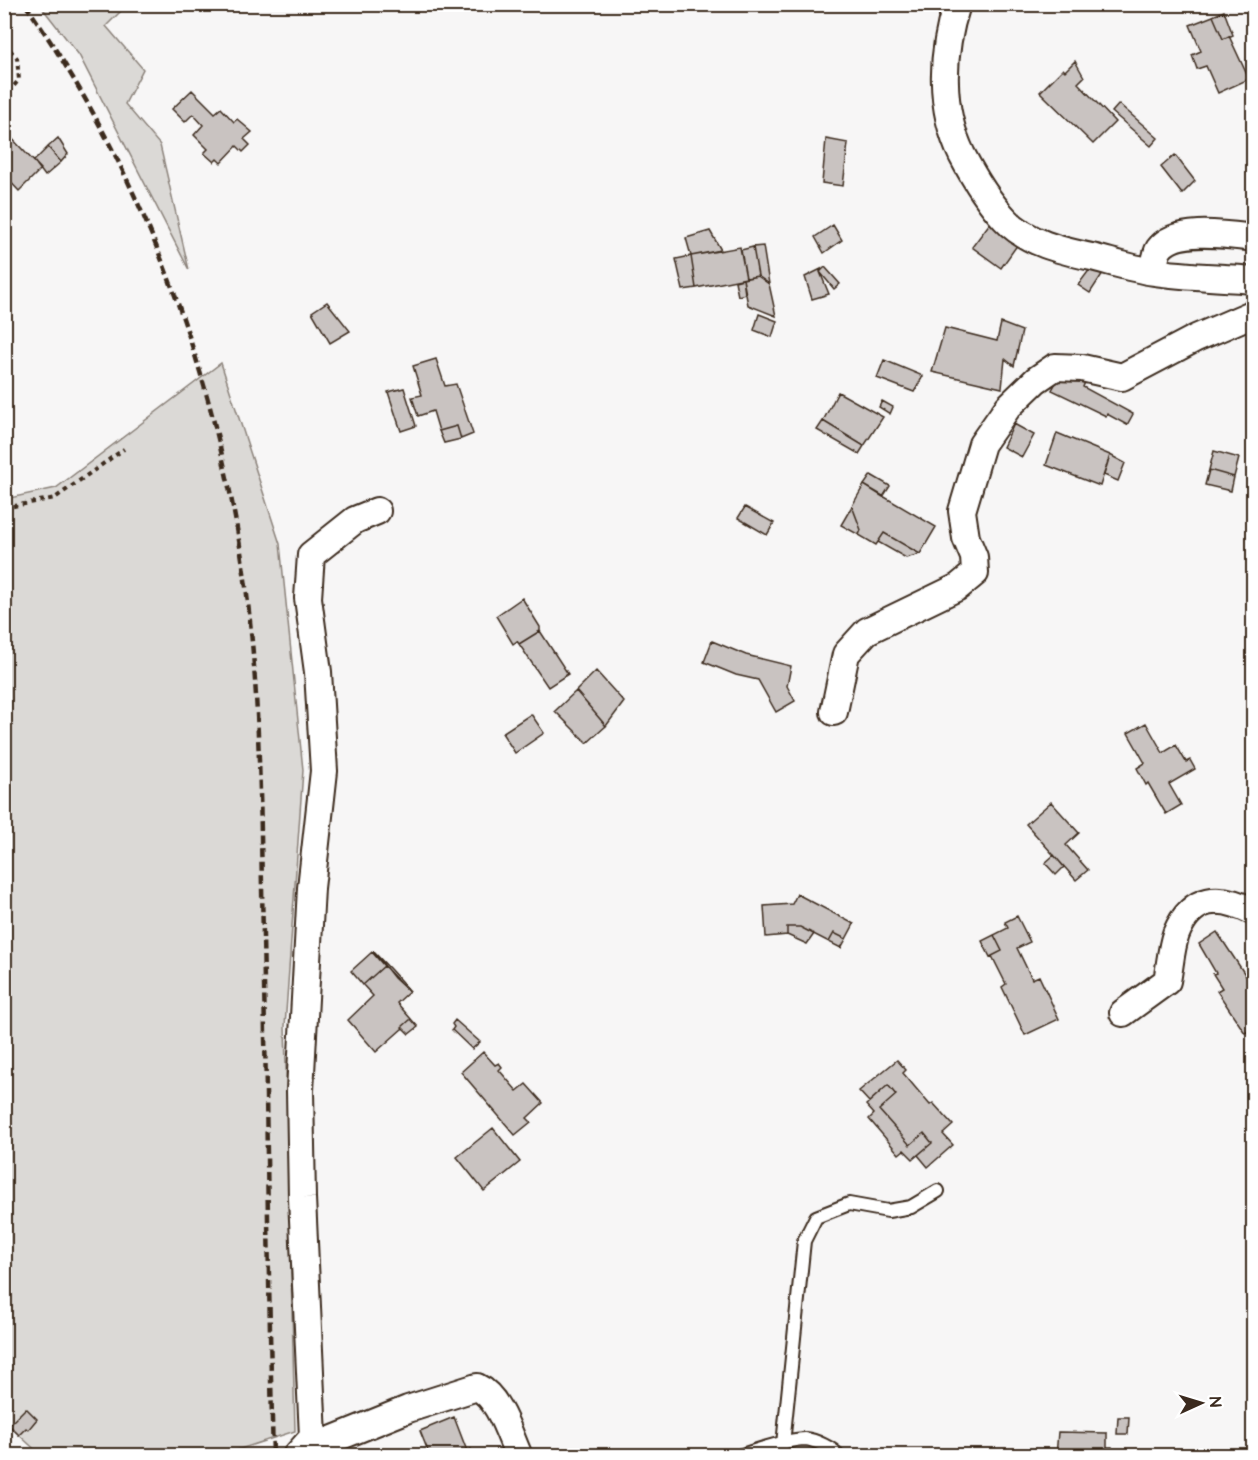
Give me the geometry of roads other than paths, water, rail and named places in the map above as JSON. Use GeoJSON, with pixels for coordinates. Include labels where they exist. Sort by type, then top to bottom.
{"type":"FeatureCollection","features":[{"type":"Feature","properties":{"kind":"street"},"geometry":{"type":"LineString","coordinates":[[957,4],[944,66],[946,106],[955,141],[976,183],[1006,220],[1032,239],[1059,250],[1154,272],[1254,280]]}},
{"type":"Feature","properties":{"kind":"street"},"geometry":{"type":"LineString","coordinates":[[1154,272],[1158,251],[1169,239],[1191,234],[1254,238]]}},
{"type":"Feature","properties":{"kind":"street"},"geometry":{"type":"LineString","coordinates":[[834,711],[846,654],[867,631],[958,587],[975,573],[974,557],[966,538],[962,511],[982,444],[1008,407],[1036,380],[1055,367],[1082,368],[1122,378],[1197,338],[1254,313]]}},
{"type":"Feature","properties":{"kind":"street"},"geometry":{"type":"LineString","coordinates":[[298,1454],[313,1437],[302,1198],[300,1091],[311,888],[324,771],[318,672],[308,598],[311,555],[355,520],[377,511]]}},
{"type":"Feature","properties":{"kind":"street"},"geometry":{"type":"LineString","coordinates":[[1123,1013],[1167,981],[1176,934],[1192,909],[1216,899],[1236,903],[1254,912]]}},
{"type":"Feature","properties":{"kind":"street"},"geometry":{"type":"LineString","coordinates":[[298,1454],[399,1412],[477,1387],[484,1390],[494,1401],[519,1455]]}},
{"type":"Feature","properties":{"kind":"lane"},"geometry":{"type":"LineString","coordinates":[[783,1444],[804,1241],[816,1217],[849,1204],[888,1211],[911,1207],[938,1191]]}},
{"type":"Feature","properties":{"kind":"lane"},"geometry":{"type":"LineString","coordinates":[[739,1455],[805,1439],[834,1450],[839,1455]]}},
{"type":"Feature","properties":{"kind":"railway"},"geometry":{"type":"LineString","coordinates":[[25,4],[65,65],[102,129],[163,263],[188,332],[209,403],[240,546],[252,643],[258,741],[273,1456]]}}]}
